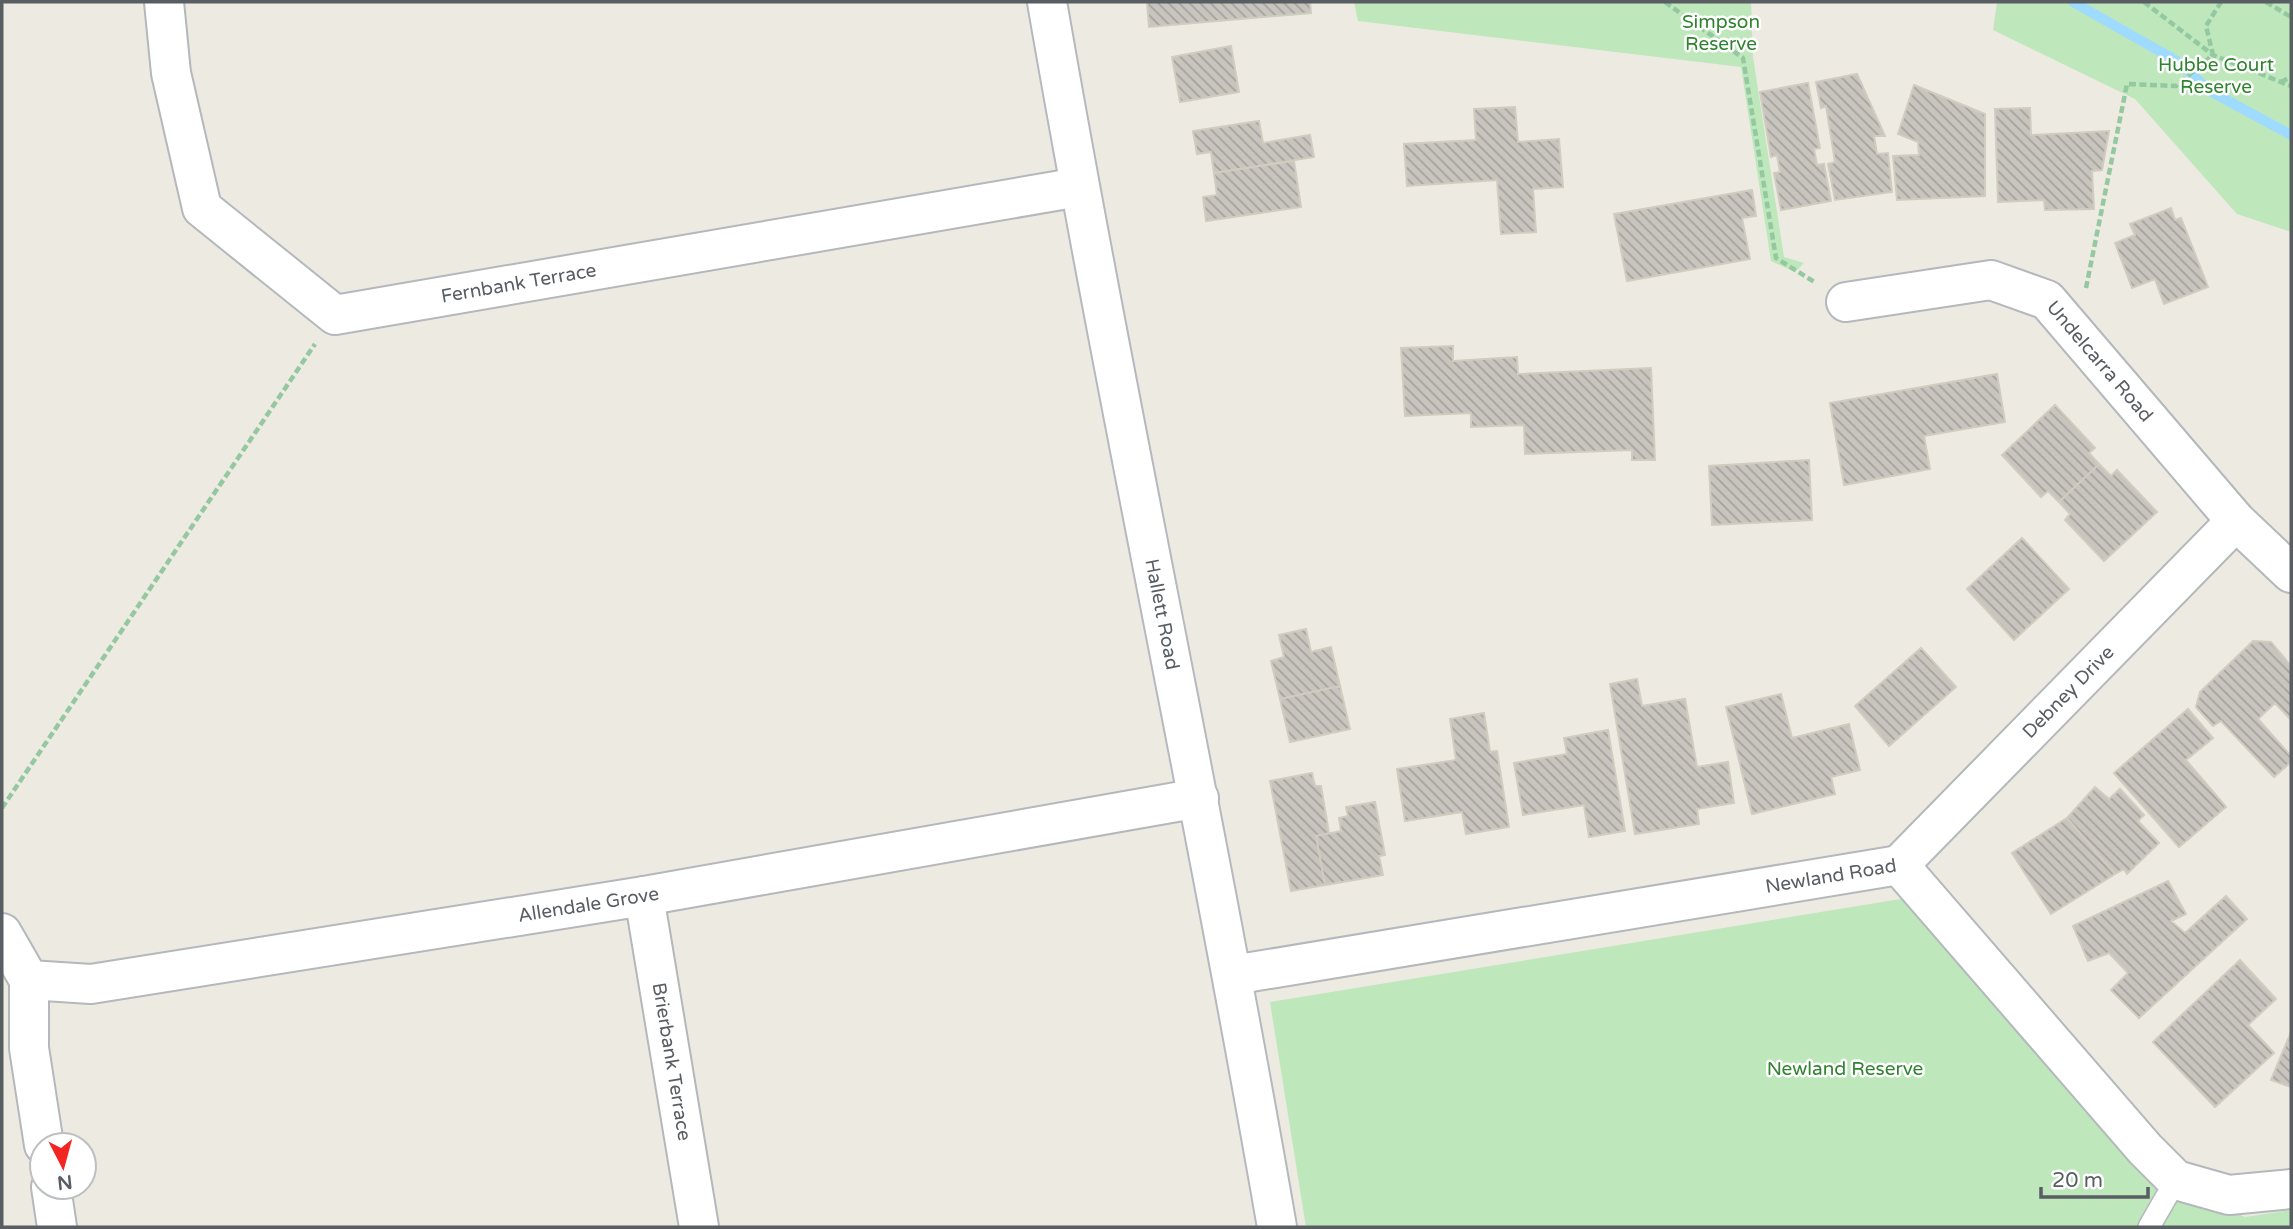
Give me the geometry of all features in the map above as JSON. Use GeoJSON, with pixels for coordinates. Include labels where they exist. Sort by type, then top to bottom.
{"type":"FeatureCollection","features":[{"type":"Feature","properties":{"kind":"street"},"geometry":{"type":"LineString","coordinates":[[164,2],[171,73],[202,208],[335,315]]}},
{"type":"Feature","properties":{"kind":"street","name":"Hallett Road"},"geometry":{"type":"LineString","coordinates":[[1047,2],[1079,187],[1233,975],[1277,1227]]}},
{"type":"Feature","properties":{"kind":"street","name":"Fernbank Terrace"},"geometry":{"type":"LineString","coordinates":[[335,315],[1079,187]]}},
{"type":"Feature","properties":{"kind":"street","name":"Undelcarra Road"},"geometry":{"type":"LineString","coordinates":[[1846,302],[1991,280],[2047,300],[2236,521],[2291,573]]}},
{"type":"Feature","properties":{"kind":"street","name":"Debney Drive"},"geometry":{"type":"LineString","coordinates":[[1899,865],[2236,521]]}},
{"type":"Feature","properties":{"kind":"street","name":"Allendale Grove"},"geometry":{"type":"LineString","coordinates":[[29,980],[91,984],[644,896],[1199,799]]}},
{"type":"Feature","properties":{"kind":"street","name":"Newland Road"},"geometry":{"type":"LineString","coordinates":[[1233,975],[1899,865],[2145,1149],[2176,1180],[2229,1195],[2291,1189]]}},
{"type":"Feature","properties":{"kind":"street","name":"Brierbank Terrace"},"geometry":{"type":"LineString","coordinates":[[644,896],[699,1227]]}},
{"type":"Feature","properties":{"kind":"street"},"geometry":{"type":"LineString","coordinates":[[2,933],[29,980],[29,1048],[42,1131]]}},
{"type":"Feature","properties":{"kind":"street"},"geometry":{"type":"LineString","coordinates":[[53,1201],[57,1227]]}},
{"type":"Feature","properties":{"kind":"lane"},"geometry":{"type":"LineString","coordinates":[[2149,1227],[2176,1180]]}},
{"type":"Feature","properties":{"kind":"path"},"geometry":{"type":"LineString","coordinates":[[1665,2],[1743,58],[1776,258],[1846,302]]}},
{"type":"Feature","properties":{"kind":"path"},"geometry":{"type":"LineString","coordinates":[[2144,2],[2213,54],[2291,86]]}},
{"type":"Feature","properties":{"kind":"path"},"geometry":{"type":"LineString","coordinates":[[2213,54],[2206,26],[2221,2]]}},
{"type":"Feature","properties":{"kind":"path"},"geometry":{"type":"LineString","coordinates":[[2266,2],[2291,17]]}},
{"type":"Feature","properties":{"kind":"path"},"geometry":{"type":"LineString","coordinates":[[2076,333],[2127,84],[2176,86],[2213,54]]}},
{"type":"Feature","properties":{"kind":"path"},"geometry":{"type":"LineString","coordinates":[[2281,82],[2291,77]]}},
{"type":"Feature","properties":{"kind":"path"},"geometry":{"type":"LineString","coordinates":[[2,808],[335,315]]}},
{"type":"Feature","properties":{"kind":"green space","name":"Simpson Reserve"},"geometry":{"type":"Polygon","coordinates":[[[1354,2],[1751,2],[1753,57],[1784,257],[1804,263],[1795,272],[1771,261],[1741,67],[1358,21],[1354,2]]]}},
{"type":"Feature","properties":{"kind":"green space","name":"Hubbe Court Reserve"},"geometry":{"type":"Polygon","coordinates":[[[1997,2],[2291,2],[2291,232],[2237,214],[2135,99],[1993,30],[1997,2]]]}},
{"type":"Feature","properties":{"kind":"green space","name":"Newland Reserve"},"geometry":{"type":"Polygon","coordinates":[[[1913,897],[2144,1176],[2245,1217],[2291,1210],[2291,1227],[1306,1227],[1270,1002],[1913,897]]]}},
{"type":"Feature","properties":{"kind":"building"},"geometry":{"type":"Polygon","coordinates":[[[1147,2],[1310,2],[1311,13],[1149,27],[1147,2]]]}},
{"type":"Feature","properties":{"kind":"building"},"geometry":{"type":"Polygon","coordinates":[[[1231,46],[1239,92],[1180,102],[1172,57],[1231,46]]]}},
{"type":"Feature","properties":{"kind":"building"},"geometry":{"type":"Polygon","coordinates":[[[1857,74],[1885,136],[1874,136],[1877,154],[1888,153],[1892,192],[1835,200],[1828,164],[1835,162],[1826,106],[1821,108],[1816,82],[1857,74]]]}},
{"type":"Feature","properties":{"kind":"building"},"geometry":{"type":"Polygon","coordinates":[[[1808,83],[1820,148],[1814,149],[1817,165],[1824,164],[1831,201],[1781,210],[1774,173],[1780,172],[1777,155],[1771,157],[1760,92],[1808,83]]]}},
{"type":"Feature","properties":{"kind":"building"},"geometry":{"type":"Polygon","coordinates":[[[1914,85],[1985,114],[1985,196],[1897,200],[1893,156],[1919,155],[1918,142],[1898,134],[1914,85]]]}},
{"type":"Feature","properties":{"kind":"building"},"geometry":{"type":"Polygon","coordinates":[[[1515,107],[1518,142],[1559,139],[1563,187],[1533,189],[1536,232],[1501,234],[1497,180],[1407,186],[1404,144],[1476,140],[1474,109],[1515,107]]]}},
{"type":"Feature","properties":{"kind":"building"},"geometry":{"type":"Polygon","coordinates":[[[2030,108],[2031,135],[2109,131],[2102,170],[2092,171],[2094,209],[2045,210],[2044,200],[1998,202],[1995,109],[2030,108]]]}},
{"type":"Feature","properties":{"kind":"building"},"geometry":{"type":"Polygon","coordinates":[[[1259,121],[1263,143],[1310,135],[1314,157],[1214,173],[1211,152],[1197,154],[1193,131],[1259,121]]]}},
{"type":"Feature","properties":{"kind":"building"},"geometry":{"type":"Polygon","coordinates":[[[1294,161],[1301,207],[1206,221],[1203,197],[1217,195],[1214,173],[1294,161]]]}},
{"type":"Feature","properties":{"kind":"building"},"geometry":{"type":"Polygon","coordinates":[[[1752,190],[1756,216],[1742,218],[1750,259],[1627,281],[1614,214],[1752,190]]]}},
{"type":"Feature","properties":{"kind":"building"},"geometry":{"type":"Polygon","coordinates":[[[2171,208],[2175,220],[2181,218],[2208,287],[2164,304],[2155,279],[2132,288],[2115,243],[2135,235],[2130,224],[2171,208]]]}},
{"type":"Feature","properties":{"kind":"building"},"geometry":{"type":"Polygon","coordinates":[[[1453,346],[1453,361],[1517,357],[1518,374],[1651,368],[1655,460],[1632,460],[1632,450],[1525,454],[1524,425],[1471,427],[1471,413],[1405,416],[1401,348],[1453,346]]]}},
{"type":"Feature","properties":{"kind":"building"},"geometry":{"type":"Polygon","coordinates":[[[1997,374],[2005,422],[1924,436],[1930,469],[1844,485],[1830,403],[1997,374]]]}},
{"type":"Feature","properties":{"kind":"building"},"geometry":{"type":"Polygon","coordinates":[[[2055,405],[2095,448],[2089,453],[2099,464],[2059,502],[2048,491],[2041,497],[2002,455],[2055,405]]]}},
{"type":"Feature","properties":{"kind":"building"},"geometry":{"type":"Polygon","coordinates":[[[1809,460],[1812,520],[1712,525],[1709,466],[1809,460]]]}},
{"type":"Feature","properties":{"kind":"building"},"geometry":{"type":"Polygon","coordinates":[[[2099,464],[2111,476],[2117,470],[2157,512],[2104,561],[2065,520],[2070,514],[2059,502],[2099,464]]]}},
{"type":"Feature","properties":{"kind":"building"},"geometry":{"type":"Polygon","coordinates":[[[2022,538],[2069,589],[2014,640],[1967,589],[2022,538]]]}},
{"type":"Feature","properties":{"kind":"building"},"geometry":{"type":"Polygon","coordinates":[[[1306,629],[1311,652],[1331,647],[1340,686],[1280,699],[1271,661],[1284,657],[1279,635],[1306,629]]]}},
{"type":"Feature","properties":{"kind":"building"},"geometry":{"type":"Polygon","coordinates":[[[2253,641],[2271,642],[2291,666],[2291,720],[2275,703],[2258,719],[2291,756],[2291,762],[2274,777],[2221,721],[2213,726],[2196,707],[2200,692],[2253,641]]]}},
{"type":"Feature","properties":{"kind":"building"},"geometry":{"type":"Polygon","coordinates":[[[1921,648],[1956,687],[1889,746],[1855,706],[1921,648]]]}},
{"type":"Feature","properties":{"kind":"building"},"geometry":{"type":"Polygon","coordinates":[[[1637,679],[1642,706],[1685,699],[1697,767],[1728,762],[1734,803],[1697,809],[1699,824],[1635,834],[1610,684],[1637,679]]]}},
{"type":"Feature","properties":{"kind":"building"},"geometry":{"type":"Polygon","coordinates":[[[1340,686],[1350,729],[1290,742],[1280,699],[1340,686]]]}},
{"type":"Feature","properties":{"kind":"building"},"geometry":{"type":"Polygon","coordinates":[[[1781,694],[1792,738],[1849,724],[1860,770],[1831,777],[1835,794],[1752,814],[1726,707],[1781,694]]]}},
{"type":"Feature","properties":{"kind":"building"},"geometry":{"type":"Polygon","coordinates":[[[2188,709],[2213,738],[2186,760],[2226,807],[2179,847],[2114,773],[2188,709]]]}},
{"type":"Feature","properties":{"kind":"building"},"geometry":{"type":"Polygon","coordinates":[[[1484,713],[1490,752],[1497,751],[1509,827],[1466,834],[1462,812],[1405,821],[1397,769],[1456,760],[1450,719],[1484,713]]]}},
{"type":"Feature","properties":{"kind":"building"},"geometry":{"type":"Polygon","coordinates":[[[1608,730],[1625,831],[1589,837],[1584,805],[1523,815],[1514,763],[1567,754],[1564,738],[1608,730]]]}},
{"type":"Feature","properties":{"kind":"building"},"geometry":{"type":"Polygon","coordinates":[[[1312,773],[1315,786],[1321,786],[1329,833],[1316,836],[1325,885],[1291,891],[1270,781],[1312,773]]]}},
{"type":"Feature","properties":{"kind":"building"},"geometry":{"type":"Polygon","coordinates":[[[2095,787],[2109,799],[2120,789],[2144,815],[2138,821],[2159,843],[2127,874],[2124,869],[2115,874],[2067,818],[2095,787]]]}},
{"type":"Feature","properties":{"kind":"building"},"geometry":{"type":"Polygon","coordinates":[[[1375,802],[1385,855],[1379,856],[1383,875],[1325,885],[1316,836],[1341,831],[1339,818],[1348,816],[1346,807],[1375,802]]]}},
{"type":"Feature","properties":{"kind":"building"},"geometry":{"type":"Polygon","coordinates":[[[2067,818],[2115,874],[2051,914],[2012,853],[2067,818]]]}},
{"type":"Feature","properties":{"kind":"building"},"geometry":{"type":"Polygon","coordinates":[[[2168,881],[2186,914],[2171,921],[2185,933],[2226,896],[2247,919],[2139,1018],[2111,990],[2128,973],[2109,953],[2088,961],[2073,926],[2168,881]]]}},
{"type":"Feature","properties":{"kind":"building"},"geometry":{"type":"Polygon","coordinates":[[[2240,960],[2276,999],[2248,1025],[2274,1053],[2215,1107],[2153,1042],[2240,960]]]}},
{"type":"Feature","properties":{"kind":"building"},"geometry":{"type":"Polygon","coordinates":[[[2291,1032],[2291,1087],[2271,1080],[2291,1032]]]}},
{"type":"Feature","properties":{"kind":"waterway"},"geometry":{"type":"LineString","coordinates":[[2073,2],[2177,61],[2210,91],[2291,135]]}}]}
